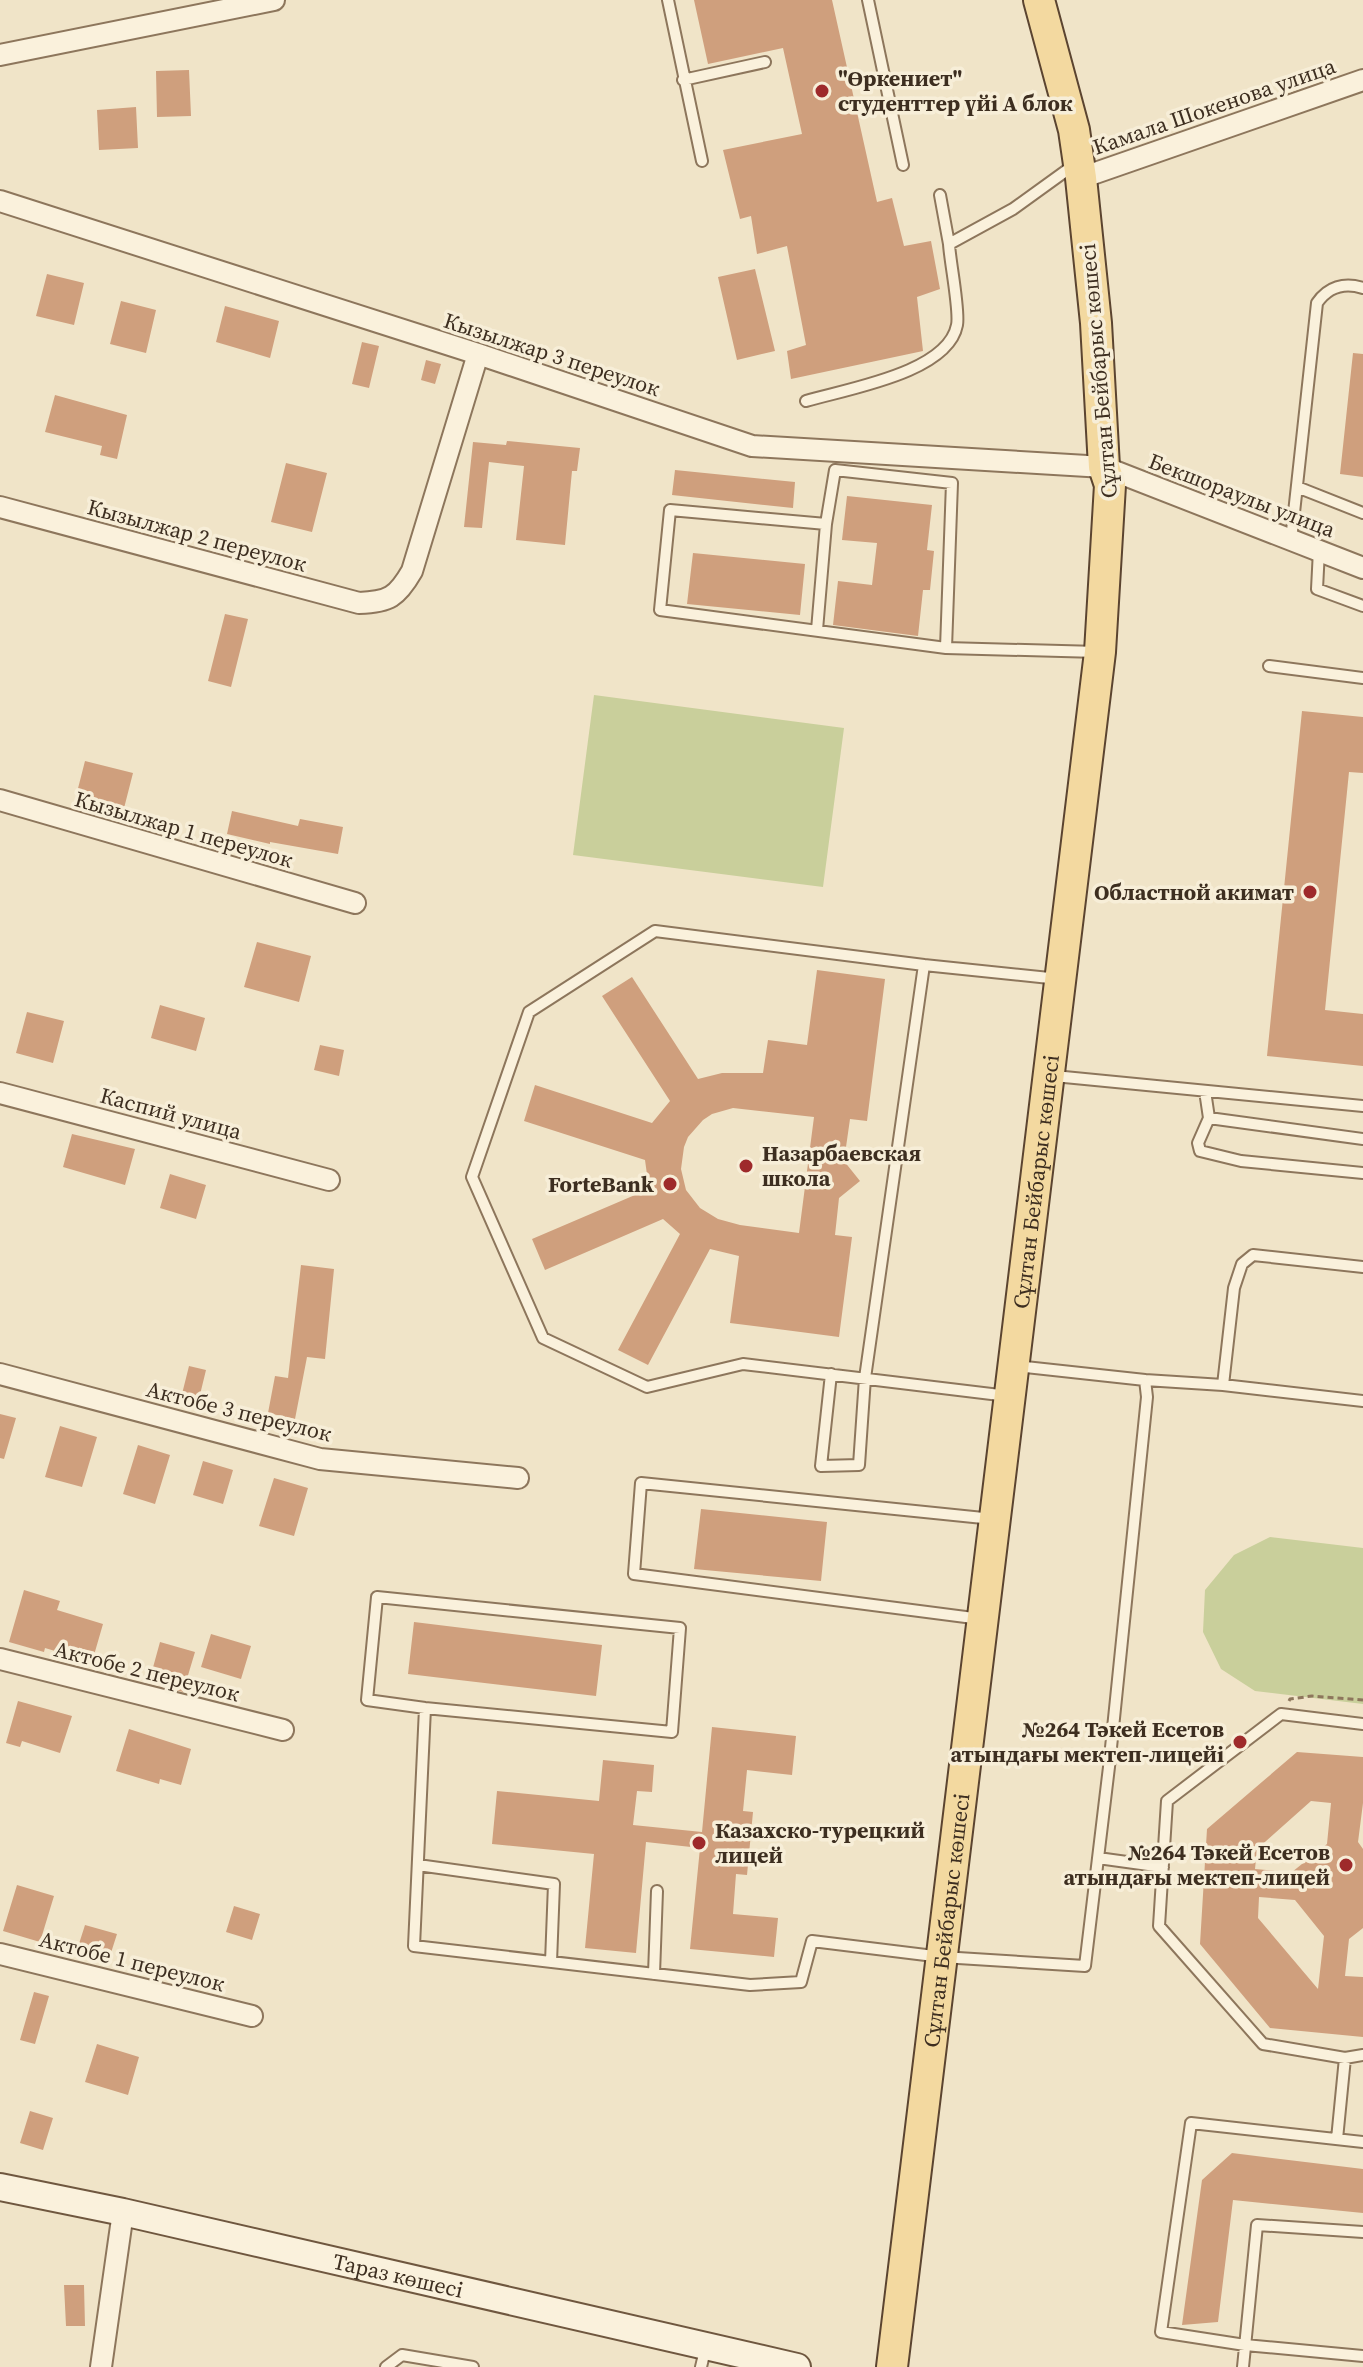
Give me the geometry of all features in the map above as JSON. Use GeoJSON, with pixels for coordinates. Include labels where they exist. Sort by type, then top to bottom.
{"type":"FeatureCollection","features":[{"type":"Feature","properties":{"kind":"main road","name":"Сұлтан Бейбарыс көшесі"},"geometry":{"type":"LineString","coordinates":[[892,2367],[1100,652],[1110,485],[1104,467],[1096,323],[1074,130],[1039,0]]}},
{"type":"Feature","properties":{"kind":"street"},"geometry":{"type":"LineString","coordinates":[[0,55],[274,0]]}},
{"type":"Feature","properties":{"kind":"street","name":"Камала Шокенова улица"},"geometry":{"type":"LineString","coordinates":[[1080,170],[1363,80]]}},
{"type":"Feature","properties":{"kind":"street","name":"Кызылжар 3 переулок"},"geometry":{"type":"LineString","coordinates":[[0,201],[478,354],[752,446],[1104,467]]}},
{"type":"Feature","properties":{"kind":"street","name":"Кызылжар 2 переулок"},"geometry":{"type":"LineString","coordinates":[[0,507],[359,603],[383,602],[402,589],[412,571],[478,354]]}},
{"type":"Feature","properties":{"kind":"street","name":"Бекшораулы улица"},"geometry":{"type":"LineString","coordinates":[[1104,467],[1363,568]]}},
{"type":"Feature","properties":{"kind":"street","name":"Кызылжар 1 переулок"},"geometry":{"type":"LineString","coordinates":[[0,800],[355,903]]}},
{"type":"Feature","properties":{"kind":"street","name":"Каспий улица"},"geometry":{"type":"LineString","coordinates":[[0,1093],[329,1180]]}},
{"type":"Feature","properties":{"kind":"street","name":"Актобе 3 переулок"},"geometry":{"type":"LineString","coordinates":[[0,1374],[320,1459],[518,1478]]}},
{"type":"Feature","properties":{"kind":"street","name":"Актобе 2 переулок"},"geometry":{"type":"LineString","coordinates":[[0,1659],[283,1730]]}},
{"type":"Feature","properties":{"kind":"street","name":"Актобе 1 переулок"},"geometry":{"type":"LineString","coordinates":[[0,1954],[252,2016]]}},
{"type":"Feature","properties":{"kind":"street","name":"Тараз көшесі"},"geometry":{"type":"LineString","coordinates":[[0,2187],[123,2212],[704,2356],[794,2367]]}},
{"type":"Feature","properties":{"kind":"street"},"geometry":{"type":"LineString","coordinates":[[101,2367],[123,2212]]}},
{"type":"Feature","properties":{"kind":"lane"},"geometry":{"type":"LineString","coordinates":[[668,0],[702,161]]}},
{"type":"Feature","properties":{"kind":"lane"},"geometry":{"type":"LineString","coordinates":[[868,0],[903,165]]}},
{"type":"Feature","properties":{"kind":"lane"},"geometry":{"type":"LineString","coordinates":[[683,80],[765,62]]}},
{"type":"Feature","properties":{"kind":"lane"},"geometry":{"type":"LineString","coordinates":[[949,244],[1080,170]]}},
{"type":"Feature","properties":{"kind":"lane"},"geometry":{"type":"LineString","coordinates":[[806,401],[901,374],[935,358],[950,341],[957,325],[949,244],[940,195]]}},
{"type":"Feature","properties":{"kind":"lane"},"geometry":{"type":"LineString","coordinates":[[1291,540],[1317,303],[1325,292],[1335,287],[1354,285],[1363,288]]}},
{"type":"Feature","properties":{"kind":"lane"},"geometry":{"type":"LineString","coordinates":[[817,630],[826,524],[835,470],[952,483],[946,648]]}},
{"type":"Feature","properties":{"kind":"lane"},"geometry":{"type":"LineString","coordinates":[[1297,487],[1363,513]]}},
{"type":"Feature","properties":{"kind":"lane"},"geometry":{"type":"LineString","coordinates":[[826,524],[670,510],[660,610],[946,648],[1100,652]]}},
{"type":"Feature","properties":{"kind":"lane"},"geometry":{"type":"LineString","coordinates":[[1319,550],[1317,589],[1363,606]]}},
{"type":"Feature","properties":{"kind":"lane"},"geometry":{"type":"LineString","coordinates":[[1269,666],[1363,678]]}},
{"type":"Feature","properties":{"kind":"lane"},"geometry":{"type":"LineString","coordinates":[[1010,1396],[743,1364],[647,1387],[543,1338],[472,1177],[529,1012],[655,931],[1061,979]]}},
{"type":"Feature","properties":{"kind":"lane"},"geometry":{"type":"LineString","coordinates":[[831,1374],[821,1466],[859,1465],[865,1378],[924,965]]}},
{"type":"Feature","properties":{"kind":"lane"},"geometry":{"type":"LineString","coordinates":[[1048,1075],[1363,1106]]}},
{"type":"Feature","properties":{"kind":"lane"},"geometry":{"type":"LineString","coordinates":[[1205,1091],[1209,1118],[1198,1143],[1200,1151],[1241,1161],[1363,1173]]}},
{"type":"Feature","properties":{"kind":"lane"},"geometry":{"type":"LineString","coordinates":[[1209,1118],[1363,1139]]}},
{"type":"Feature","properties":{"kind":"lane"},"geometry":{"type":"LineString","coordinates":[[1223,1385],[1234,1288],[1242,1264],[1253,1255],[1363,1267]]}},
{"type":"Feature","properties":{"kind":"lane"},"geometry":{"type":"LineString","coordinates":[[1014,1366],[1363,1401]]}},
{"type":"Feature","properties":{"kind":"lane"},"geometry":{"type":"LineString","coordinates":[[425,1708],[414,1946],[750,1985],[801,1982],[812,1941],[942,1957],[1085,1966],[1147,1397],[1145,1380]]}},
{"type":"Feature","properties":{"kind":"lane"},"geometry":{"type":"LineString","coordinates":[[983,1619],[634,1574],[641,1483],[995,1520]]}},
{"type":"Feature","properties":{"kind":"lane"},"geometry":{"type":"LineString","coordinates":[[377,1597],[680,1628],[672,1732],[425,1708],[367,1700],[377,1597]]}},
{"type":"Feature","properties":{"kind":"lane"},"geometry":{"type":"LineString","coordinates":[[1363,1724],[1281,1714],[1167,1801],[1159,1926],[1263,2044],[1345,2058],[1363,2055]]}},
{"type":"Feature","properties":{"kind":"lane"},"geometry":{"type":"LineString","coordinates":[[1098,1858],[1163,1867]]}},
{"type":"Feature","properties":{"kind":"lane"},"geometry":{"type":"LineString","coordinates":[[418,1865],[554,1884],[551,1962]]}},
{"type":"Feature","properties":{"kind":"lane"},"geometry":{"type":"LineString","coordinates":[[654,1974],[657,1891]]}},
{"type":"Feature","properties":{"kind":"lane"},"geometry":{"type":"LineString","coordinates":[[1337,2139],[1345,2058]]}},
{"type":"Feature","properties":{"kind":"lane"},"geometry":{"type":"LineString","coordinates":[[1363,2142],[1191,2123],[1161,2332],[1245,2345],[1363,2356]]}},
{"type":"Feature","properties":{"kind":"lane"},"geometry":{"type":"LineString","coordinates":[[1243,2367],[1257,2225],[1363,2232]]}},
{"type":"Feature","properties":{"kind":"lane"},"geometry":{"type":"LineString","coordinates":[[386,2367],[402,2355],[473,2367]]}},
{"type":"Feature","properties":{"kind":"path"},"geometry":{"type":"LineString","coordinates":[[1281,1714],[1290,1699],[1312,1696],[1363,1700]]}},
{"type":"Feature","properties":{"kind":"green space"},"geometry":{"type":"Polygon","coordinates":[[[594,695],[844,728],[823,887],[573,855],[594,695]]]}},
{"type":"Feature","properties":{"kind":"green space"},"geometry":{"type":"Polygon","coordinates":[[[1270,1537],[1363,1548],[1363,1704],[1255,1691],[1221,1669],[1203,1632],[1205,1590],[1234,1555],[1270,1537]]]}},
{"type":"Feature","properties":{"kind":"building"},"geometry":{"type":"Polygon","coordinates":[[[694,0],[832,0],[877,202],[892,198],[904,246],[931,241],[940,289],[917,297],[923,351],[791,379],[787,351],[806,345],[787,246],[757,254],[751,216],[740,219],[723,150],[802,134],[783,48],[708,64],[694,0]]]}},
{"type":"Feature","properties":{"kind":"building"},"geometry":{"type":"Polygon","coordinates":[[[189,70],[191,116],[157,117],[156,71],[189,70]]]}},
{"type":"Feature","properties":{"kind":"building"},"geometry":{"type":"Polygon","coordinates":[[[136,107],[138,148],[99,150],[97,110],[136,107]]]}},
{"type":"Feature","properties":{"kind":"building"},"geometry":{"type":"Polygon","coordinates":[[[755,269],[775,351],[737,360],[718,277],[755,269]]]}},
{"type":"Feature","properties":{"kind":"building"},"geometry":{"type":"Polygon","coordinates":[[[47,274],[84,283],[74,325],[36,316],[47,274]]]}},
{"type":"Feature","properties":{"kind":"building"},"geometry":{"type":"Polygon","coordinates":[[[121,301],[156,310],[146,353],[110,344],[121,301]]]}},
{"type":"Feature","properties":{"kind":"building"},"geometry":{"type":"Polygon","coordinates":[[[225,306],[279,321],[270,358],[216,342],[225,306]]]}},
{"type":"Feature","properties":{"kind":"building"},"geometry":{"type":"Polygon","coordinates":[[[362,342],[379,346],[369,388],[352,384],[362,342]]]}},
{"type":"Feature","properties":{"kind":"building"},"geometry":{"type":"Polygon","coordinates":[[[1353,353],[1363,354],[1363,477],[1340,474],[1353,353]]]}},
{"type":"Feature","properties":{"kind":"building"},"geometry":{"type":"Polygon","coordinates":[[[426,360],[441,364],[435,384],[421,380],[426,360]]]}},
{"type":"Feature","properties":{"kind":"building"},"geometry":{"type":"Polygon","coordinates":[[[55,395],[127,415],[117,459],[100,455],[102,446],[45,432],[55,395]]]}},
{"type":"Feature","properties":{"kind":"building"},"geometry":{"type":"Polygon","coordinates":[[[507,441],[580,448],[577,471],[572,471],[565,545],[516,540],[524,466],[489,462],[482,528],[464,527],[473,442],[506,445],[507,441]]]}},
{"type":"Feature","properties":{"kind":"building"},"geometry":{"type":"Polygon","coordinates":[[[286,463],[327,473],[312,532],[271,522],[286,463]]]}},
{"type":"Feature","properties":{"kind":"building"},"geometry":{"type":"Polygon","coordinates":[[[675,470],[795,482],[793,508],[672,495],[675,470]]]}},
{"type":"Feature","properties":{"kind":"building"},"geometry":{"type":"Polygon","coordinates":[[[847,496],[932,505],[927,550],[934,551],[930,590],[923,590],[918,636],[833,625],[838,581],[872,585],[877,543],[842,540],[847,496]]]}},
{"type":"Feature","properties":{"kind":"building"},"geometry":{"type":"Polygon","coordinates":[[[693,553],[805,564],[800,615],[687,604],[693,553]]]}},
{"type":"Feature","properties":{"kind":"building"},"geometry":{"type":"Polygon","coordinates":[[[225,614],[248,619],[231,687],[208,681],[225,614]]]}},
{"type":"Feature","properties":{"kind":"building","name":"Областной акимат"},"geometry":{"type":"Polygon","coordinates":[[[1302,711],[1363,717],[1363,773],[1349,772],[1325,1010],[1363,1014],[1363,1066],[1267,1056],[1302,711]]]}},
{"type":"Feature","properties":{"kind":"building"},"geometry":{"type":"Polygon","coordinates":[[[85,761],[133,773],[122,816],[74,804],[85,761]]]}},
{"type":"Feature","properties":{"kind":"building"},"geometry":{"type":"Polygon","coordinates":[[[232,811],[298,826],[300,819],[343,827],[338,854],[227,834],[232,811]]]}},
{"type":"Feature","properties":{"kind":"building"},"geometry":{"type":"Polygon","coordinates":[[[257,942],[311,956],[299,1002],[244,987],[257,942]]]}},
{"type":"Feature","properties":{"kind":"building","name":"Назарбаевская школа"},"geometry":{"type":"Polygon","coordinates":[[[817,970],[885,979],[867,1121],[850,1119],[844,1161],[860,1181],[839,1198],[835,1235],[852,1237],[839,1337],[730,1323],[739,1256],[710,1249],[648,1365],[618,1350],[680,1234],[663,1219],[545,1270],[532,1239],[649,1189],[645,1160],[524,1121],[535,1085],[652,1123],[670,1101],[602,996],[632,977],[698,1079],[722,1073],[763,1073],[768,1040],[807,1045],[817,970]],[[733,1108],[712,1114],[688,1137],[684,1147],[681,1169],[686,1190],[700,1208],[718,1219],[799,1233],[814,1117],[733,1108]]]}},
{"type":"Feature","properties":{"kind":"building"},"geometry":{"type":"Polygon","coordinates":[[[160,1005],[205,1018],[196,1051],[151,1038],[160,1005]]]}},
{"type":"Feature","properties":{"kind":"building"},"geometry":{"type":"Polygon","coordinates":[[[27,1012],[64,1021],[53,1063],[16,1053],[27,1012]]]}},
{"type":"Feature","properties":{"kind":"building"},"geometry":{"type":"Polygon","coordinates":[[[320,1045],[344,1050],[339,1076],[314,1070],[320,1045]]]}},
{"type":"Feature","properties":{"kind":"building"},"geometry":{"type":"Polygon","coordinates":[[[72,1134],[135,1149],[125,1185],[63,1167],[72,1134]]]}},
{"type":"Feature","properties":{"kind":"building"},"geometry":{"type":"Polygon","coordinates":[[[170,1174],[206,1185],[196,1219],[160,1208],[170,1174]]]}},
{"type":"Feature","properties":{"kind":"building"},"geometry":{"type":"Polygon","coordinates":[[[301,1265],[334,1269],[325,1359],[307,1357],[295,1419],[268,1413],[275,1376],[288,1378],[301,1265]]]}},
{"type":"Feature","properties":{"kind":"building"},"geometry":{"type":"Polygon","coordinates":[[[189,1366],[206,1370],[197,1407],[180,1402],[189,1366]]]}},
{"type":"Feature","properties":{"kind":"building"},"geometry":{"type":"Polygon","coordinates":[[[0,1414],[16,1418],[4,1459],[0,1458],[0,1414]]]}},
{"type":"Feature","properties":{"kind":"building"},"geometry":{"type":"Polygon","coordinates":[[[60,1426],[97,1437],[82,1487],[45,1477],[60,1426]]]}},
{"type":"Feature","properties":{"kind":"building"},"geometry":{"type":"Polygon","coordinates":[[[138,1445],[170,1455],[155,1504],[123,1494],[138,1445]]]}},
{"type":"Feature","properties":{"kind":"building"},"geometry":{"type":"Polygon","coordinates":[[[203,1461],[233,1470],[223,1504],[193,1495],[203,1461]]]}},
{"type":"Feature","properties":{"kind":"building"},"geometry":{"type":"Polygon","coordinates":[[[274,1478],[308,1488],[294,1536],[259,1526],[274,1478]]]}},
{"type":"Feature","properties":{"kind":"building"},"geometry":{"type":"Polygon","coordinates":[[[701,1509],[827,1522],[821,1581],[694,1569],[701,1509]]]}},
{"type":"Feature","properties":{"kind":"building"},"geometry":{"type":"Polygon","coordinates":[[[24,1590],[60,1601],[57,1610],[103,1624],[92,1662],[45,1648],[44,1652],[9,1642],[24,1590]]]}},
{"type":"Feature","properties":{"kind":"building"},"geometry":{"type":"Polygon","coordinates":[[[414,1622],[602,1645],[596,1696],[408,1674],[414,1622]]]}},
{"type":"Feature","properties":{"kind":"building"},"geometry":{"type":"Polygon","coordinates":[[[211,1634],[251,1646],[241,1679],[201,1667],[211,1634]]]}},
{"type":"Feature","properties":{"kind":"building"},"geometry":{"type":"Polygon","coordinates":[[[160,1642],[195,1652],[183,1692],[149,1682],[160,1642]]]}},
{"type":"Feature","properties":{"kind":"building"},"geometry":{"type":"Polygon","coordinates":[[[18,1701],[72,1716],[60,1753],[22,1741],[20,1747],[6,1743],[18,1701]]]}},
{"type":"Feature","properties":{"kind":"building","name":"Казахско-турецкий лицей"},"geometry":{"type":"Polygon","coordinates":[[[712,1727],[796,1736],[792,1775],[747,1770],[743,1811],[753,1812],[747,1875],[736,1874],[733,1914],[778,1918],[774,1957],[690,1949],[700,1848],[646,1842],[636,1953],[585,1948],[594,1854],[492,1844],[497,1791],[599,1801],[603,1760],[654,1765],[652,1792],[637,1791],[633,1825],[702,1832],[712,1727]]]}},
{"type":"Feature","properties":{"kind":"building"},"geometry":{"type":"Polygon","coordinates":[[[129,1729],[191,1749],[181,1785],[160,1779],[159,1784],[116,1771],[129,1729]]]}},
{"type":"Feature","properties":{"kind":"building"},"geometry":{"type":"Polygon","coordinates":[[[1297,1752],[1363,1757],[1363,1803],[1358,1842],[1363,1849],[1363,1928],[1349,1939],[1345,1976],[1363,1977],[1363,2037],[1270,2028],[1200,1944],[1207,1829],[1297,1752]],[[1311,1801],[1257,1849],[1255,1869],[1292,1872],[1327,1844],[1331,1803],[1311,1801]],[[1259,1897],[1258,1918],[1318,1989],[1324,1936],[1295,1900],[1259,1897]]]}},
{"type":"Feature","properties":{"kind":"building"},"geometry":{"type":"Polygon","coordinates":[[[17,1885],[54,1896],[40,1942],[3,1931],[17,1885]]]}},
{"type":"Feature","properties":{"kind":"building"},"geometry":{"type":"Polygon","coordinates":[[[234,1906],[260,1914],[252,1940],[226,1932],[234,1906]]]}},
{"type":"Feature","properties":{"kind":"building"},"geometry":{"type":"Polygon","coordinates":[[[85,1925],[117,1934],[109,1959],[77,1950],[85,1925]]]}},
{"type":"Feature","properties":{"kind":"building"},"geometry":{"type":"Polygon","coordinates":[[[34,1992],[49,1996],[35,2044],[20,2040],[34,1992]]]}},
{"type":"Feature","properties":{"kind":"building"},"geometry":{"type":"Polygon","coordinates":[[[97,2044],[139,2057],[128,2095],[85,2082],[97,2044]]]}},
{"type":"Feature","properties":{"kind":"building"},"geometry":{"type":"Polygon","coordinates":[[[30,2111],[53,2118],[43,2150],[20,2143],[30,2111]]]}},
{"type":"Feature","properties":{"kind":"building"},"geometry":{"type":"Polygon","coordinates":[[[1232,2153],[1363,2169],[1363,2213],[1233,2200],[1218,2322],[1182,2325],[1202,2180],[1232,2153]]]}},
{"type":"Feature","properties":{"kind":"building"},"geometry":{"type":"Polygon","coordinates":[[[64,2285],[84,2285],[85,2326],[66,2326],[64,2285]]]}},
{"type":"Feature","properties":{"kind":"place","name":"\"Өркениет\" студенттер үйі А блок"},"geometry":{"type":"Point","coordinates":[822,91]}},
{"type":"Feature","properties":{"kind":"place","name":"Областной акимат"},"geometry":{"type":"Point","coordinates":[1310,892]}},
{"type":"Feature","properties":{"kind":"place","name":"Назарбаевская школа"},"geometry":{"type":"Point","coordinates":[746,1166]}},
{"type":"Feature","properties":{"kind":"place","name":"ForteBank"},"geometry":{"type":"Point","coordinates":[670,1184]}},
{"type":"Feature","properties":{"kind":"place","name":"№264 Тәкей Есетов атындағы мектеп-лицейі"},"geometry":{"type":"Point","coordinates":[1240,1742]}},
{"type":"Feature","properties":{"kind":"place","name":"Казахско-турецкий лицей"},"geometry":{"type":"Point","coordinates":[699,1843]}},
{"type":"Feature","properties":{"kind":"place","name":"№264 Тәкей Есетов атындағы мектеп-лицей"},"geometry":{"type":"Point","coordinates":[1346,1865]}}]}
